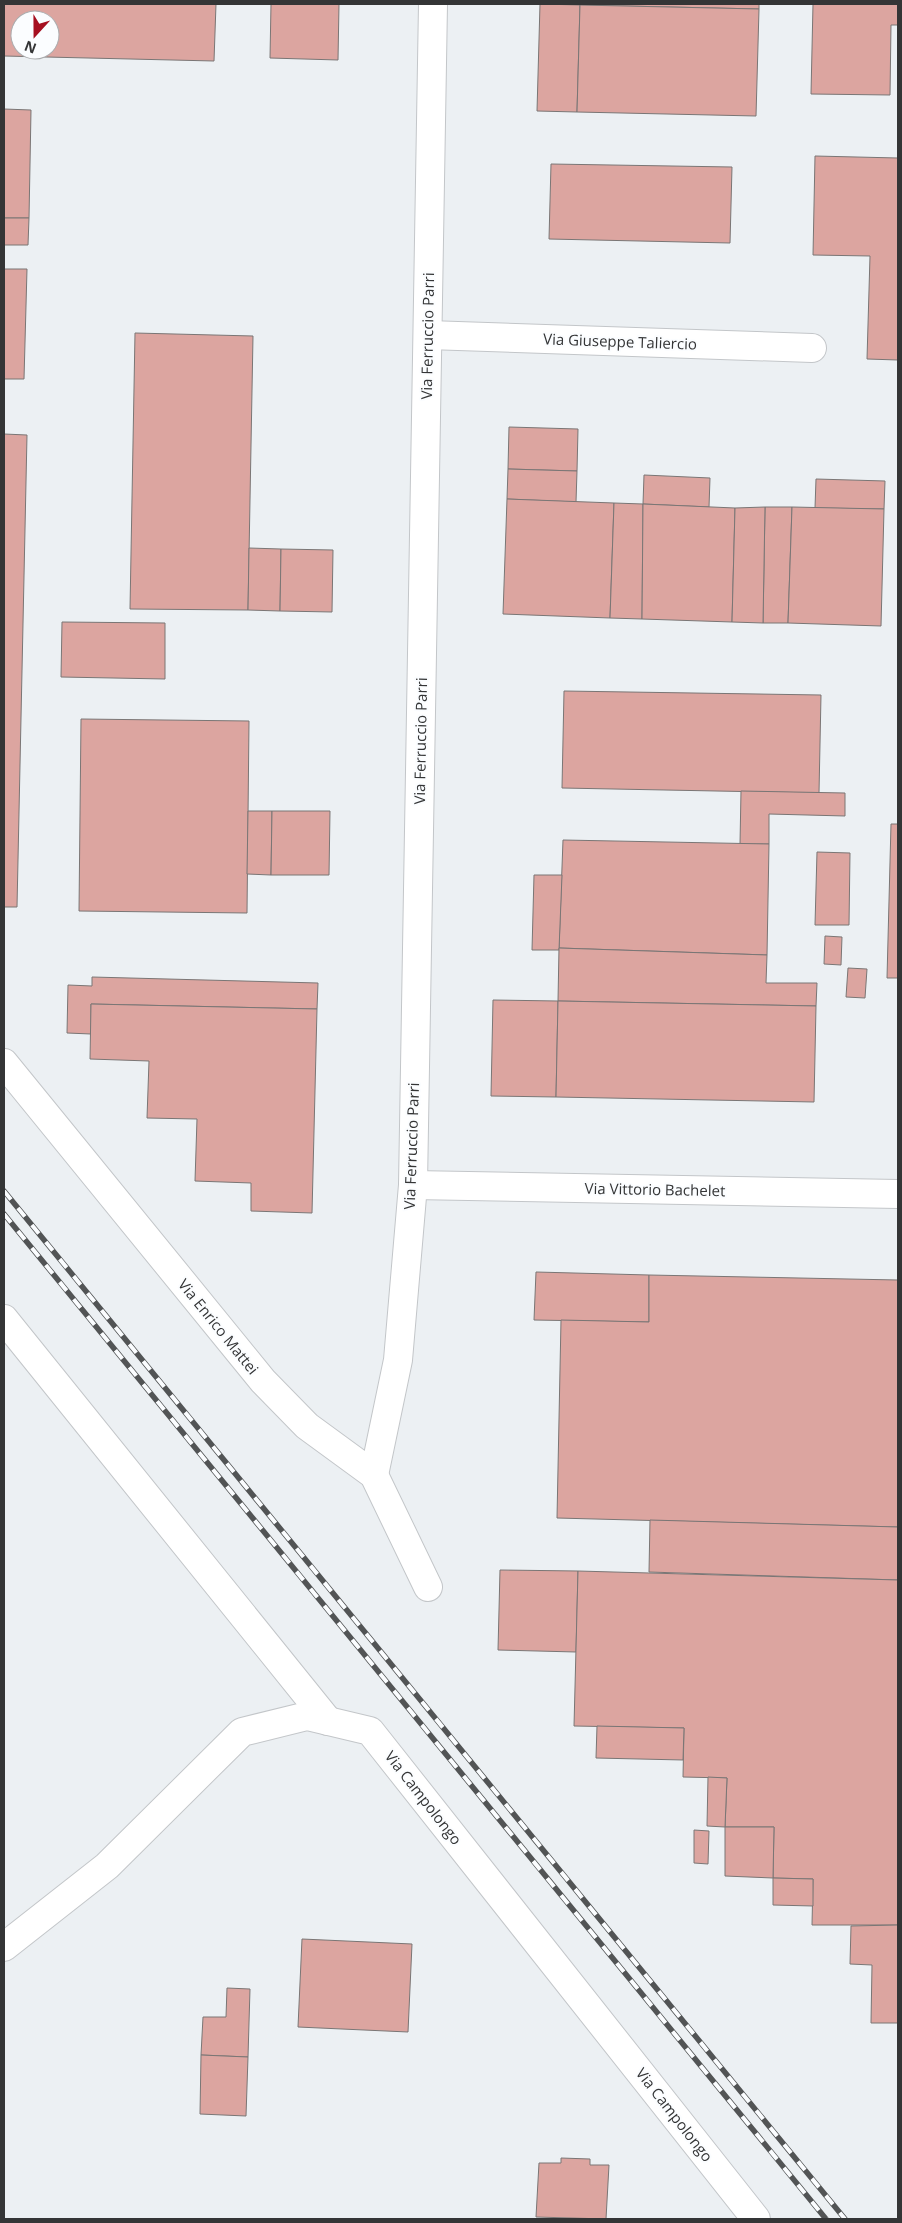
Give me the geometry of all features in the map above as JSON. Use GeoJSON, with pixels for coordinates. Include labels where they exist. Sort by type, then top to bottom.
{"type":"FeatureCollection","features":[{"type":"Feature","properties":{"kind":"street","name":"Via Ferruccio Parri"},"geometry":{"type":"LineString","coordinates":[[374,1475],[398,1360],[413,1185],[433,4]]}},
{"type":"Feature","properties":{"kind":"street","name":"Via Giuseppe Taliercio"},"geometry":{"type":"LineString","coordinates":[[428,336],[812,348]]}},
{"type":"Feature","properties":{"kind":"street","name":"Via Enrico Mattei"},"geometry":{"type":"LineString","coordinates":[[4,1063],[263,1381],[307,1426],[374,1475],[428,1587]]}},
{"type":"Feature","properties":{"kind":"street","name":"Via Vittorio Bachelet"},"geometry":{"type":"LineString","coordinates":[[413,1185],[898,1194]]}},
{"type":"Feature","properties":{"kind":"street"},"geometry":{"type":"LineString","coordinates":[[4,1319],[328,1721]]}},
{"type":"Feature","properties":{"kind":"street","name":"Via Campolongo"},"geometry":{"type":"LineString","coordinates":[[4,1947],[107,1866],[242,1732],[307,1716],[370,1731],[756,2219]]}},
{"type":"Feature","properties":{"kind":"building"},"geometry":{"type":"Polygon","coordinates":[[[4,4],[216,4],[214,61],[60,57],[60,10],[10,10],[10,56],[4,56],[4,4]]]}},
{"type":"Feature","properties":{"kind":"building"},"geometry":{"type":"Polygon","coordinates":[[[271,4],[339,4],[338,60],[270,58],[271,4]]]}},
{"type":"Feature","properties":{"kind":"building"},"geometry":{"type":"Polygon","coordinates":[[[540,4],[580,5],[577,112],[537,111],[540,4]]]}},
{"type":"Feature","properties":{"kind":"building"},"geometry":{"type":"Polygon","coordinates":[[[759,4],[759,9],[580,5],[759,4]]]}},
{"type":"Feature","properties":{"kind":"building"},"geometry":{"type":"Polygon","coordinates":[[[813,4],[898,4],[898,25],[891,25],[890,95],[811,94],[813,4]]]}},
{"type":"Feature","properties":{"kind":"building"},"geometry":{"type":"Polygon","coordinates":[[[580,5],[759,9],[756,116],[577,112],[580,5]]]}},
{"type":"Feature","properties":{"kind":"building"},"geometry":{"type":"Polygon","coordinates":[[[4,109],[31,110],[29,218],[4,218],[4,109]]]}},
{"type":"Feature","properties":{"kind":"building"},"geometry":{"type":"Polygon","coordinates":[[[815,156],[898,158],[898,360],[867,359],[870,256],[813,255],[815,156]]]}},
{"type":"Feature","properties":{"kind":"building"},"geometry":{"type":"Polygon","coordinates":[[[551,164],[732,167],[730,243],[549,239],[551,164]]]}},
{"type":"Feature","properties":{"kind":"building"},"geometry":{"type":"Polygon","coordinates":[[[4,218],[29,218],[28,245],[4,245],[4,218]]]}},
{"type":"Feature","properties":{"kind":"building"},"geometry":{"type":"Polygon","coordinates":[[[4,269],[27,269],[24,379],[4,379],[4,269]]]}},
{"type":"Feature","properties":{"kind":"building"},"geometry":{"type":"Polygon","coordinates":[[[135,333],[253,336],[248,610],[130,609],[135,333]]]}},
{"type":"Feature","properties":{"kind":"building"},"geometry":{"type":"Polygon","coordinates":[[[509,427],[578,429],[577,471],[508,469],[509,427]]]}},
{"type":"Feature","properties":{"kind":"building"},"geometry":{"type":"Polygon","coordinates":[[[4,434],[27,435],[17,907],[4,907],[4,434]]]}},
{"type":"Feature","properties":{"kind":"building"},"geometry":{"type":"Polygon","coordinates":[[[508,469],[577,471],[576,502],[507,499],[508,469]]]}},
{"type":"Feature","properties":{"kind":"building"},"geometry":{"type":"Polygon","coordinates":[[[644,475],[710,478],[709,507],[643,504],[644,475]]]}},
{"type":"Feature","properties":{"kind":"building"},"geometry":{"type":"Polygon","coordinates":[[[816,479],[885,481],[884,509],[815,508],[816,479]]]}},
{"type":"Feature","properties":{"kind":"building"},"geometry":{"type":"Polygon","coordinates":[[[507,499],[614,503],[610,618],[503,614],[507,499]]]}},
{"type":"Feature","properties":{"kind":"building"},"geometry":{"type":"Polygon","coordinates":[[[614,503],[643,504],[642,619],[610,618],[614,503]]]}},
{"type":"Feature","properties":{"kind":"building"},"geometry":{"type":"Polygon","coordinates":[[[643,504],[735,508],[732,622],[642,619],[643,504]]]}},
{"type":"Feature","properties":{"kind":"building"},"geometry":{"type":"Polygon","coordinates":[[[765,507],[792,507],[788,623],[763,623],[765,507]]]}},
{"type":"Feature","properties":{"kind":"building"},"geometry":{"type":"Polygon","coordinates":[[[765,507],[763,623],[732,622],[735,508],[765,507]]]}},
{"type":"Feature","properties":{"kind":"building"},"geometry":{"type":"Polygon","coordinates":[[[792,507],[884,509],[881,626],[788,623],[792,507]]]}},
{"type":"Feature","properties":{"kind":"building"},"geometry":{"type":"Polygon","coordinates":[[[249,548],[281,549],[280,611],[248,610],[249,548]]]}},
{"type":"Feature","properties":{"kind":"building"},"geometry":{"type":"Polygon","coordinates":[[[281,549],[333,550],[332,612],[280,611],[281,549]]]}},
{"type":"Feature","properties":{"kind":"building"},"geometry":{"type":"Polygon","coordinates":[[[62,622],[165,623],[165,679],[61,677],[62,622]]]}},
{"type":"Feature","properties":{"kind":"building"},"geometry":{"type":"Polygon","coordinates":[[[564,691],[821,695],[819,793],[562,788],[564,691]]]}},
{"type":"Feature","properties":{"kind":"building"},"geometry":{"type":"Polygon","coordinates":[[[81,719],[249,721],[247,913],[79,911],[81,719]]]}},
{"type":"Feature","properties":{"kind":"building"},"geometry":{"type":"Polygon","coordinates":[[[741,791],[845,793],[845,816],[769,814],[769,844],[740,844],[741,791]]]}},
{"type":"Feature","properties":{"kind":"building"},"geometry":{"type":"Polygon","coordinates":[[[248,811],[272,811],[271,875],[247,874],[248,811]]]}},
{"type":"Feature","properties":{"kind":"building"},"geometry":{"type":"Polygon","coordinates":[[[272,811],[330,811],[329,875],[271,875],[272,811]]]}},
{"type":"Feature","properties":{"kind":"building"},"geometry":{"type":"Polygon","coordinates":[[[891,824],[898,824],[898,978],[887,978],[891,824]]]}},
{"type":"Feature","properties":{"kind":"building"},"geometry":{"type":"Polygon","coordinates":[[[563,840],[769,844],[767,955],[559,948],[563,840]]]}},
{"type":"Feature","properties":{"kind":"building"},"geometry":{"type":"Polygon","coordinates":[[[817,852],[850,853],[849,925],[815,925],[817,852]]]}},
{"type":"Feature","properties":{"kind":"building"},"geometry":{"type":"Polygon","coordinates":[[[534,875],[562,875],[559,950],[532,950],[534,875]]]}},
{"type":"Feature","properties":{"kind":"building"},"geometry":{"type":"Polygon","coordinates":[[[825,936],[842,937],[841,965],[824,964],[825,936]]]}},
{"type":"Feature","properties":{"kind":"building"},"geometry":{"type":"Polygon","coordinates":[[[559,948],[767,955],[766,983],[817,983],[816,1006],[558,1001],[559,948]]]}},
{"type":"Feature","properties":{"kind":"building"},"geometry":{"type":"Polygon","coordinates":[[[848,968],[867,969],[865,998],[846,997],[848,968]]]}},
{"type":"Feature","properties":{"kind":"building"},"geometry":{"type":"Polygon","coordinates":[[[92,977],[318,983],[317,1009],[91,1004],[91,1034],[67,1033],[68,985],[92,986],[92,977]]]}},
{"type":"Feature","properties":{"kind":"building"},"geometry":{"type":"Polygon","coordinates":[[[493,1000],[558,1001],[556,1097],[491,1096],[493,1000]]]}},
{"type":"Feature","properties":{"kind":"building"},"geometry":{"type":"Polygon","coordinates":[[[558,1001],[816,1006],[814,1102],[556,1097],[558,1001]]]}},
{"type":"Feature","properties":{"kind":"building"},"geometry":{"type":"Polygon","coordinates":[[[91,1004],[317,1009],[312,1213],[251,1211],[251,1183],[195,1181],[197,1119],[147,1118],[149,1061],[90,1059],[91,1004]]]}},
{"type":"Feature","properties":{"kind":"building"},"geometry":{"type":"Polygon","coordinates":[[[536,1272],[649,1275],[649,1322],[534,1320],[536,1272]]]}},
{"type":"Feature","properties":{"kind":"building"},"geometry":{"type":"Polygon","coordinates":[[[649,1275],[898,1280],[898,1527],[557,1518],[561,1320],[649,1322],[649,1275]]]}},
{"type":"Feature","properties":{"kind":"building"},"geometry":{"type":"Polygon","coordinates":[[[650,1520],[898,1527],[898,1580],[649,1572],[650,1520]]]}},
{"type":"Feature","properties":{"kind":"building"},"geometry":{"type":"Polygon","coordinates":[[[500,1570],[578,1571],[576,1652],[498,1650],[500,1570]]]}},
{"type":"Feature","properties":{"kind":"building"},"geometry":{"type":"Polygon","coordinates":[[[578,1571],[898,1580],[898,1925],[812,1925],[813,1879],[773,1878],[774,1827],[725,1827],[727,1778],[683,1777],[684,1728],[574,1726],[578,1571]]]}},
{"type":"Feature","properties":{"kind":"building"},"geometry":{"type":"Polygon","coordinates":[[[597,1726],[684,1728],[683,1760],[596,1758],[597,1726]]]}},
{"type":"Feature","properties":{"kind":"building"},"geometry":{"type":"Polygon","coordinates":[[[708,1777],[727,1778],[725,1827],[707,1826],[708,1777]]]}},
{"type":"Feature","properties":{"kind":"building"},"geometry":{"type":"Polygon","coordinates":[[[725,1827],[774,1827],[773,1878],[725,1876],[725,1827]]]}},
{"type":"Feature","properties":{"kind":"building"},"geometry":{"type":"Polygon","coordinates":[[[694,1830],[709,1831],[708,1864],[694,1863],[694,1830]]]}},
{"type":"Feature","properties":{"kind":"building"},"geometry":{"type":"Polygon","coordinates":[[[773,1878],[813,1879],[813,1906],[773,1905],[773,1878]]]}},
{"type":"Feature","properties":{"kind":"building"},"geometry":{"type":"Polygon","coordinates":[[[898,1925],[898,2023],[871,2023],[872,1965],[850,1964],[851,1926],[898,1925]]]}},
{"type":"Feature","properties":{"kind":"building"},"geometry":{"type":"Polygon","coordinates":[[[302,1939],[412,1944],[408,2032],[298,2027],[302,1939]]]}},
{"type":"Feature","properties":{"kind":"building"},"geometry":{"type":"Polygon","coordinates":[[[227,1988],[250,1989],[248,2057],[201,2055],[203,2017],[226,2017],[227,1988]]]}},
{"type":"Feature","properties":{"kind":"building"},"geometry":{"type":"Polygon","coordinates":[[[201,2055],[248,2057],[246,2116],[200,2114],[201,2055]]]}},
{"type":"Feature","properties":{"kind":"building"},"geometry":{"type":"Polygon","coordinates":[[[561,2158],[590,2159],[590,2165],[609,2165],[606,2219],[536,2217],[539,2163],[561,2163],[561,2158]]]}},
{"type":"Feature","properties":{"kind":"railway"},"geometry":{"type":"LineString","coordinates":[[4,1191],[845,2219]]}},
{"type":"Feature","properties":{"kind":"railway"},"geometry":{"type":"LineString","coordinates":[[4,1214],[826,2219]]}}]}
